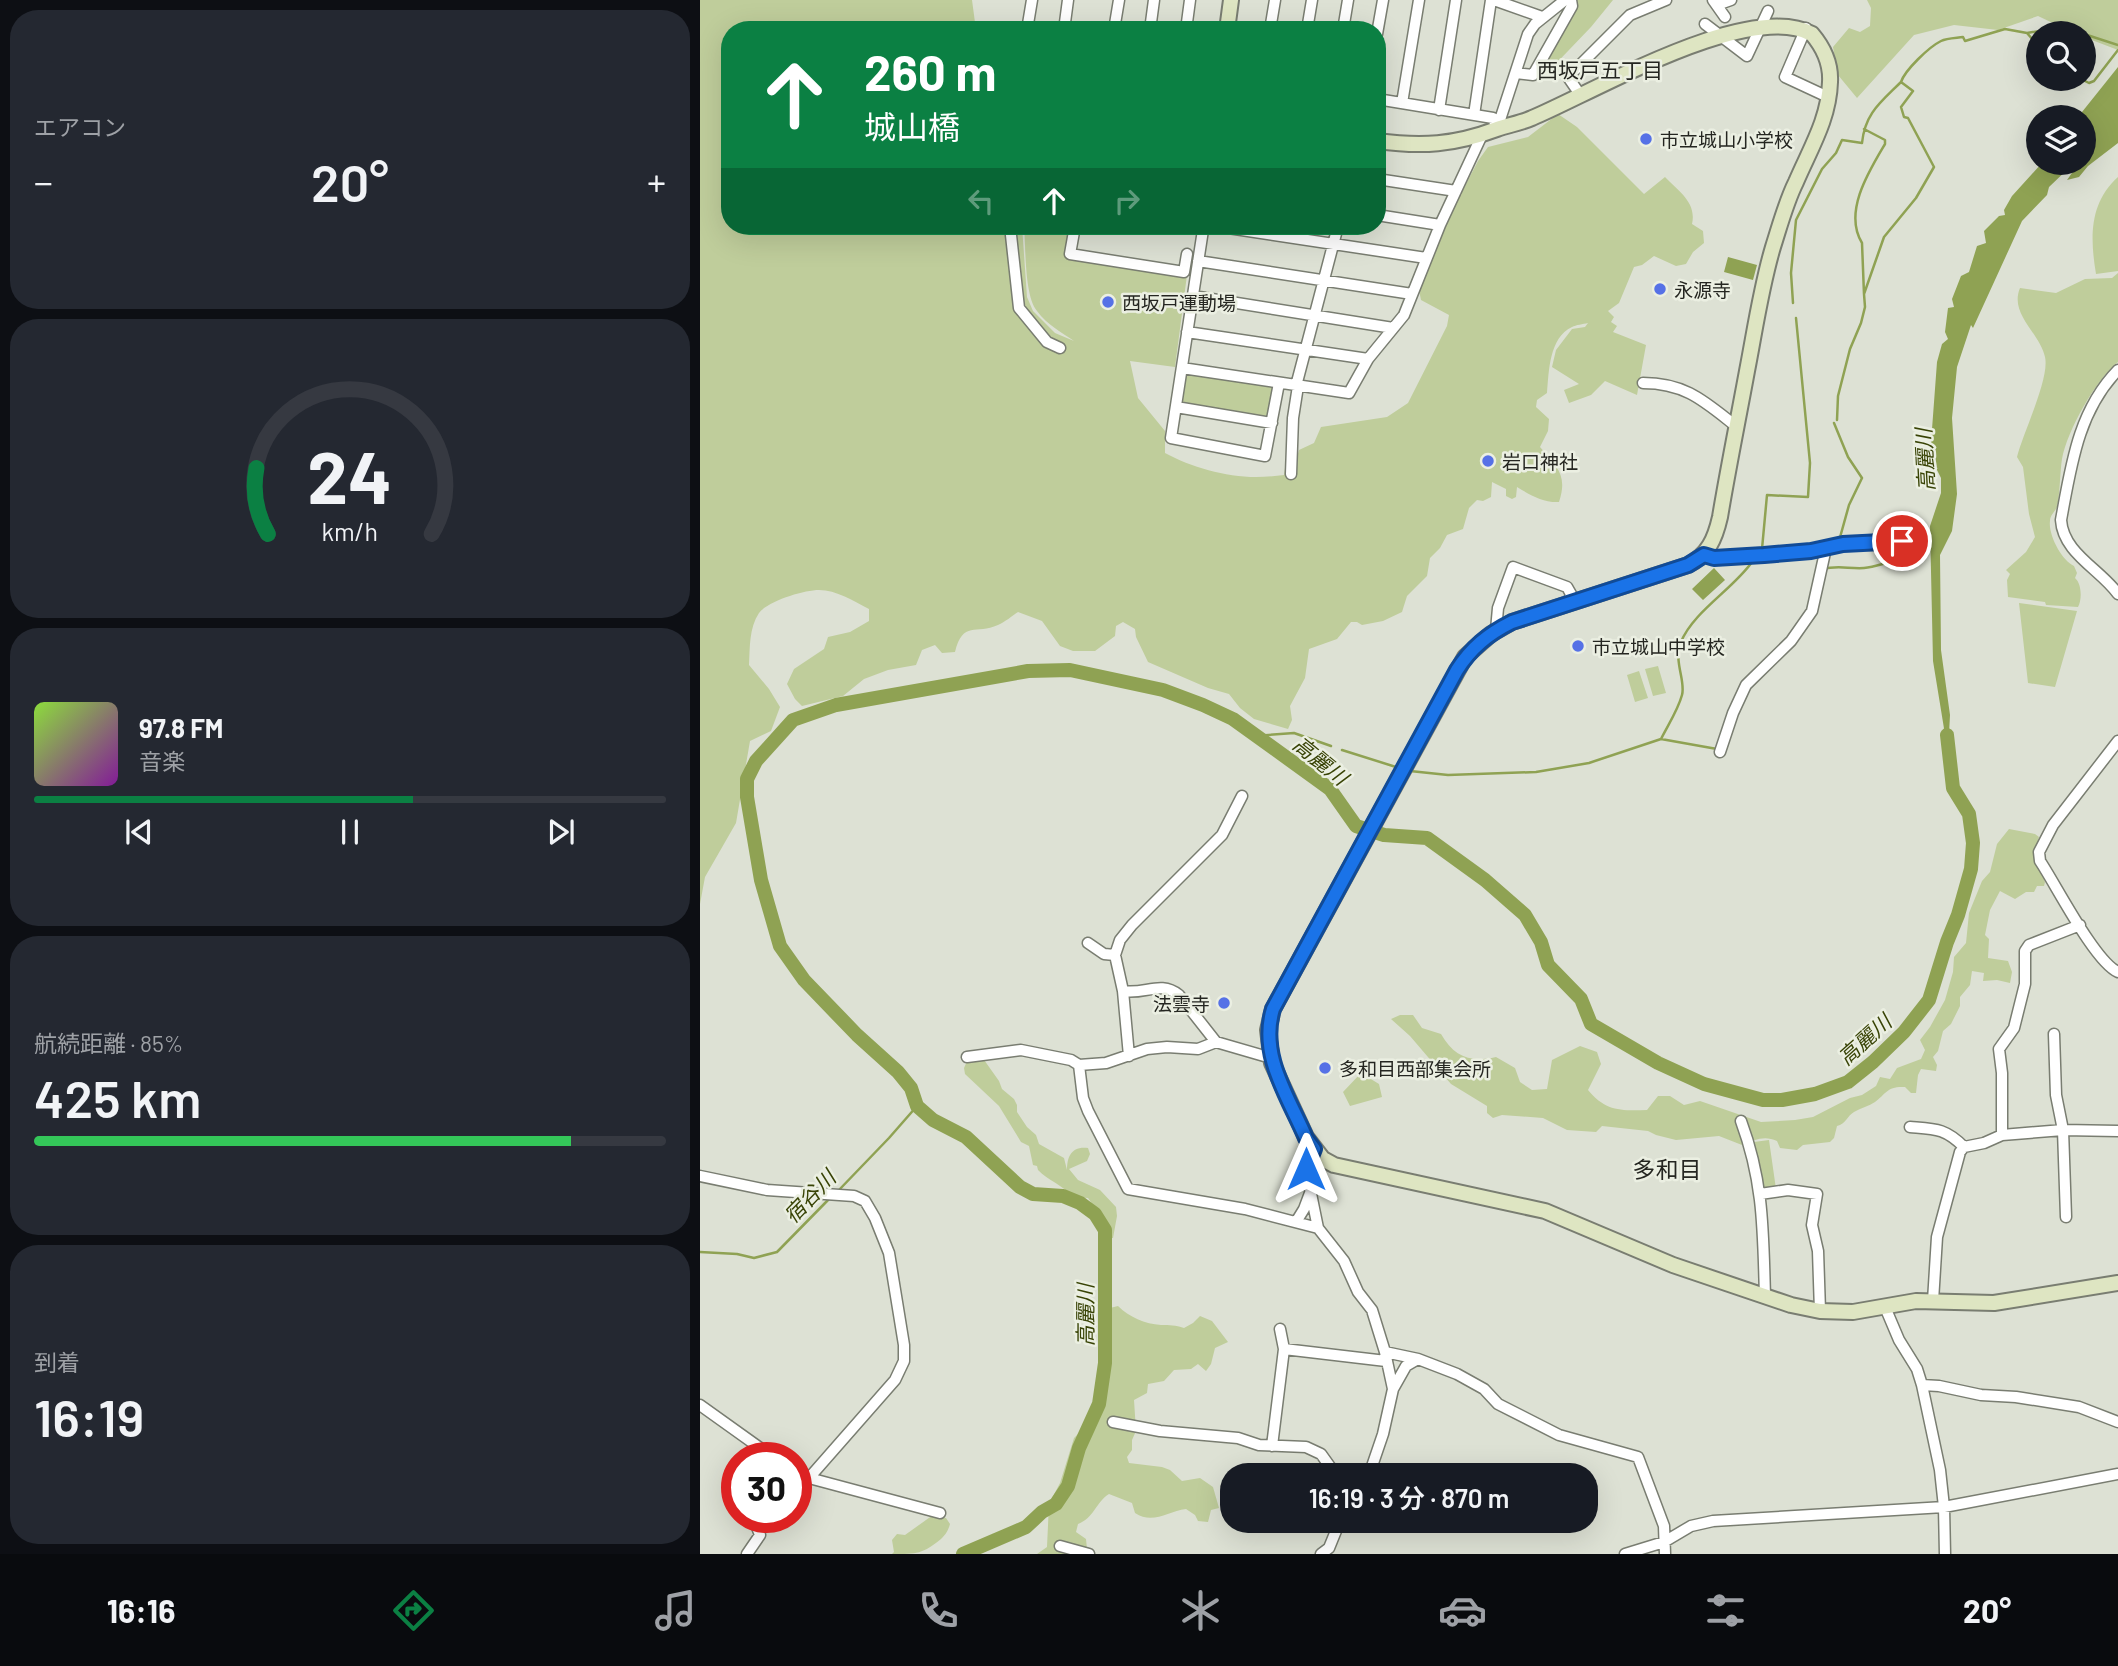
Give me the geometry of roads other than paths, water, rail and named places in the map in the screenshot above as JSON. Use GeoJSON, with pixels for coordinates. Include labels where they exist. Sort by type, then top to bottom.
{"type":"FeatureCollection","features":[{"type":"Feature","properties":{"kind":"street"},"geometry":{"type":"LineString","coordinates":[[1028,21],[1032,0]]}},
{"type":"Feature","properties":{"kind":"street"},"geometry":{"type":"LineString","coordinates":[[1065,21],[1068,0]]}},
{"type":"Feature","properties":{"kind":"street"},"geometry":{"type":"LineString","coordinates":[[1116,21],[1119,0]]}},
{"type":"Feature","properties":{"kind":"street"},"geometry":{"type":"LineString","coordinates":[[1151,21],[1154,0]]}},
{"type":"Feature","properties":{"kind":"street"},"geometry":{"type":"LineString","coordinates":[[1187,21],[1190,0]]}},
{"type":"Feature","properties":{"kind":"street"},"geometry":{"type":"LineString","coordinates":[[1228,21],[1231,0]]}},
{"type":"Feature","properties":{"kind":"street"},"geometry":{"type":"LineString","coordinates":[[1272,21],[1275,0]]}},
{"type":"Feature","properties":{"kind":"street"},"geometry":{"type":"LineString","coordinates":[[1308,21],[1312,0]]}},
{"type":"Feature","properties":{"kind":"street"},"geometry":{"type":"LineString","coordinates":[[1344,21],[1348,0]]}},
{"type":"Feature","properties":{"kind":"street"},"geometry":{"type":"LineString","coordinates":[[1379,21],[1383,0]]}},
{"type":"Feature","properties":{"kind":"street"},"geometry":{"type":"LineString","coordinates":[[1402,103],[1419,0]]}},
{"type":"Feature","properties":{"kind":"street"},"geometry":{"type":"LineString","coordinates":[[1439,110],[1456,0]]}},
{"type":"Feature","properties":{"kind":"street"},"geometry":{"type":"LineString","coordinates":[[1474,115],[1493,0],[1516,3],[1542,17]]}},
{"type":"Feature","properties":{"kind":"street"},"geometry":{"type":"LineString","coordinates":[[1497,129],[1528,34],[1542,17],[1565,0]]}},
{"type":"Feature","properties":{"kind":"street"},"geometry":{"type":"LineString","coordinates":[[1516,73],[1533,75],[1572,6],[1571,0]]}},
{"type":"Feature","properties":{"kind":"street"},"geometry":{"type":"LineString","coordinates":[[1579,93],[1567,77],[1630,15],[1666,0]]}},
{"type":"Feature","properties":{"kind":"street"},"geometry":{"type":"LineString","coordinates":[[1724,7],[1699,26],[1747,56],[1763,10],[1785,15],[1807,28],[1825,55],[1829,70],[1828,97],[1818,138],[1794,184],[1767,268],[1718,528],[1712,542],[1704,555],[1688,565],[1496,630],[1465,657],[1273,1009],[1268,1030],[1270,1058],[1306,1138],[1323,1159],[1334,1165],[1545,1211],[1673,1265],[1765,1297],[1820,1311],[1853,1312],[1916,1301],[1994,1303],[2118,1283]]}},
{"type":"Feature","properties":{"kind":"street"},"geometry":{"type":"LineString","coordinates":[[1807,28],[1785,76],[1828,97]]}},
{"type":"Feature","properties":{"kind":"street"},"geometry":{"type":"LineString","coordinates":[[1386,142],[1435,145],[1482,135],[1529,120],[1670,39]]}},
{"type":"Feature","properties":{"kind":"street"},"geometry":{"type":"LineString","coordinates":[[1386,100],[1493,118],[1497,129]]}},
{"type":"Feature","properties":{"kind":"street"},"geometry":{"type":"LineString","coordinates":[[1182,368],[1349,393],[1368,359],[1404,315],[1440,225],[1482,135]]}},
{"type":"Feature","properties":{"kind":"street"},"geometry":{"type":"LineString","coordinates":[[1386,180],[1456,191]]}},
{"type":"Feature","properties":{"kind":"street"},"geometry":{"type":"LineString","coordinates":[[1386,216],[1440,225]]}},
{"type":"Feature","properties":{"kind":"street"},"geometry":{"type":"LineString","coordinates":[[1011,235],[1019,308],[1047,342],[1060,348]]}},
{"type":"Feature","properties":{"kind":"street"},"geometry":{"type":"LineString","coordinates":[[1073,235],[1070,254],[1184,272],[1187,254]]}},
{"type":"Feature","properties":{"kind":"street"},"geometry":{"type":"LineString","coordinates":[[1202,235],[1171,438],[1265,456],[1279,383]]}},
{"type":"Feature","properties":{"kind":"street"},"geometry":{"type":"LineString","coordinates":[[1277,235],[1426,258]]}},
{"type":"Feature","properties":{"kind":"street"},"geometry":{"type":"LineString","coordinates":[[1290,474],[1297,386],[1335,235]]}},
{"type":"Feature","properties":{"kind":"street"},"geometry":{"type":"LineString","coordinates":[[1198,261],[1412,293]]}},
{"type":"Feature","properties":{"kind":"street"},"geometry":{"type":"LineString","coordinates":[[1193,296],[1393,328]]}},
{"type":"Feature","properties":{"kind":"street"},"geometry":{"type":"LineString","coordinates":[[1187,332],[1368,359]]}},
{"type":"Feature","properties":{"kind":"street"},"geometry":{"type":"LineString","coordinates":[[2118,370],[2104,386],[2078,435],[2061,520],[2069,546],[2110,582],[2118,594]]}},
{"type":"Feature","properties":{"kind":"street"},"geometry":{"type":"LineString","coordinates":[[1643,383],[1659,383],[1686,390],[1737,427]]}},
{"type":"Feature","properties":{"kind":"street"},"geometry":{"type":"LineString","coordinates":[[1175,407],[1272,423]]}},
{"type":"Feature","properties":{"kind":"street"},"geometry":{"type":"LineString","coordinates":[[1704,555],[1714,558],[1826,548],[1843,544],[1909,541]]}},
{"type":"Feature","properties":{"kind":"street"},"geometry":{"type":"LineString","coordinates":[[1720,752],[1739,696],[1746,685],[1791,641],[1812,611],[1826,548]]}},
{"type":"Feature","properties":{"kind":"street"},"geometry":{"type":"LineString","coordinates":[[1496,630],[1498,608],[1513,567],[1567,587],[1571,594],[1568,604]]}},
{"type":"Feature","properties":{"kind":"street"},"geometry":{"type":"LineString","coordinates":[[2118,741],[2053,825],[2039,852],[2040,861],[2080,925],[2107,965],[2118,972]]}},
{"type":"Feature","properties":{"kind":"street"},"geometry":{"type":"LineString","coordinates":[[1129,1056],[1123,991],[1115,955],[1120,940],[1222,835],[1242,796]]}},
{"type":"Feature","properties":{"kind":"street"},"geometry":{"type":"LineString","coordinates":[[2002,1135],[2002,1073],[1998,1049],[2014,1028],[2025,984],[2025,951],[2037,940],[2080,925]]}},
{"type":"Feature","properties":{"kind":"street"},"geometry":{"type":"LineString","coordinates":[[1088,943],[1104,954],[1115,955]]}},
{"type":"Feature","properties":{"kind":"street"},"geometry":{"type":"LineString","coordinates":[[1123,991],[1132,993],[1163,987],[1171,989],[1179,995],[1216,1042],[1270,1058]]}},
{"type":"Feature","properties":{"kind":"street"},"geometry":{"type":"LineString","coordinates":[[2054,1034],[2056,1095],[2063,1130],[2066,1217]]}},
{"type":"Feature","properties":{"kind":"street"},"geometry":{"type":"LineString","coordinates":[[967,1057],[1021,1050],[1071,1060],[1079,1065],[1106,1063],[1147,1049],[1198,1049],[1216,1042]]}},
{"type":"Feature","properties":{"kind":"street"},"geometry":{"type":"LineString","coordinates":[[1079,1065],[1087,1111],[1128,1189],[1245,1209],[1318,1228]]}},
{"type":"Feature","properties":{"kind":"street"},"geometry":{"type":"LineString","coordinates":[[1741,1121],[1754,1156],[1760,1194],[1765,1297]]}},
{"type":"Feature","properties":{"kind":"street"},"geometry":{"type":"LineString","coordinates":[[1910,1127],[1942,1130],[1964,1147]]}},
{"type":"Feature","properties":{"kind":"street"},"geometry":{"type":"LineString","coordinates":[[1933,1301],[1941,1216],[1959,1152],[1964,1147],[1984,1143],[2002,1135],[2063,1130],[2118,1131]]}},
{"type":"Feature","properties":{"kind":"street"},"geometry":{"type":"LineString","coordinates":[[1314,1149],[1306,1169],[1318,1228],[1344,1261],[1358,1292],[1371,1310],[1393,1389]]}},
{"type":"Feature","properties":{"kind":"street"},"geometry":{"type":"LineString","coordinates":[[700,1176],[767,1189],[854,1196],[865,1201],[886,1244],[904,1345],[904,1361],[895,1380],[812,1475]]}},
{"type":"Feature","properties":{"kind":"street"},"geometry":{"type":"LineString","coordinates":[[1760,1194],[1788,1190],[1818,1194],[1812,1225],[1818,1251],[1820,1311]]}},
{"type":"Feature","properties":{"kind":"street"},"geometry":{"type":"LineString","coordinates":[[1296,1222],[1310,1193]]}},
{"type":"Feature","properties":{"kind":"street"},"geometry":{"type":"LineString","coordinates":[[1885,1307],[1899,1340],[1917,1369],[1922,1385],[1940,1469],[1945,1554]]}},
{"type":"Feature","properties":{"kind":"street"},"geometry":{"type":"LineString","coordinates":[[1272,1446],[1284,1349],[1280,1329]]}},
{"type":"Feature","properties":{"kind":"street"},"geometry":{"type":"LineString","coordinates":[[1284,1349],[1418,1359],[1484,1389],[1498,1404],[1559,1435],[1638,1457],[1661,1516],[1665,1554]]}},
{"type":"Feature","properties":{"kind":"street"},"geometry":{"type":"LineString","coordinates":[[1373,1463],[1393,1389],[1406,1366],[1418,1359]]}},
{"type":"Feature","properties":{"kind":"street"},"geometry":{"type":"LineString","coordinates":[[1922,1385],[2079,1407],[2118,1422]]}},
{"type":"Feature","properties":{"kind":"street"},"geometry":{"type":"LineString","coordinates":[[700,1405],[752,1442]]}},
{"type":"Feature","properties":{"kind":"street"},"geometry":{"type":"LineString","coordinates":[[1113,1422],[1160,1431],[1238,1438],[1272,1446],[1315,1450],[1326,1463]]}},
{"type":"Feature","properties":{"kind":"street"},"geometry":{"type":"LineString","coordinates":[[1625,1554],[1664,1542],[1691,1526],[1713,1521],[1944,1507],[2118,1474]]}},
{"type":"Feature","properties":{"kind":"street"},"geometry":{"type":"LineString","coordinates":[[812,1479],[940,1513]]}},
{"type":"Feature","properties":{"kind":"street"},"geometry":{"type":"LineString","coordinates":[[747,1554],[759,1533]]}},
{"type":"Feature","properties":{"kind":"street"},"geometry":{"type":"LineString","coordinates":[[1327,1552],[1335,1533]]}},
{"type":"Feature","properties":{"kind":"street"},"geometry":{"type":"LineString","coordinates":[[1060,1546],[1089,1554]]}},
{"type":"Feature","properties":{"kind":"waterway"},"geometry":{"type":"LineString","coordinates":[[1837,420],[1838,396],[1850,349],[1861,323],[1865,307],[1864,294],[1884,237],[1916,198],[1934,167],[1908,118],[1904,117],[1901,107],[1913,91],[1901,82],[1903,77],[1924,53],[1946,39],[1963,37],[1965,41],[2005,29],[2026,33]]}},
{"type":"Feature","properties":{"kind":"waterway"},"geometry":{"type":"LineString","coordinates":[[2096,38],[2118,45]]}},
{"type":"Feature","properties":{"kind":"waterway"},"geometry":{"type":"LineString","coordinates":[[2096,78],[2118,50]]}},
{"type":"Feature","properties":{"kind":"waterway"},"geometry":{"type":"LineString","coordinates":[[1793,303],[1791,273],[1796,220],[1822,169],[1836,153],[1842,140],[1862,143],[1870,116],[1901,82]]}},
{"type":"Feature","properties":{"kind":"waterway"},"geometry":{"type":"LineString","coordinates":[[1864,129],[1885,140],[1860,192],[1855,218],[1862,243],[1864,294]]}},
{"type":"Feature","properties":{"kind":"waterway"},"geometry":{"type":"LineString","coordinates":[[1762,549],[1767,495],[1808,497],[1810,463],[1796,318]]}},
{"type":"Feature","properties":{"kind":"waterway"},"geometry":{"type":"LineString","coordinates":[[1834,423],[1848,457],[1862,478],[1849,505],[1839,541],[1836,542]]}},
{"type":"Feature","properties":{"kind":"waterway"},"geometry":{"type":"LineString","coordinates":[[1823,569],[1864,568],[1904,560],[1904,550],[1915,544],[1932,544]]}},
{"type":"Feature","properties":{"kind":"waterway"},"geometry":{"type":"LineString","coordinates":[[1661,739],[1682,695],[1678,656],[1681,642],[1694,621],[1752,562]]}},
{"type":"Feature","properties":{"kind":"waterway","name":"高麗川"},"geometry":{"type":"LineString","coordinates":[[963,1554],[1026,1527],[1042,1512],[1056,1504],[1068,1486],[1079,1448],[1099,1404],[1105,1363],[1105,1230],[1095,1214],[1080,1203],[1063,1196],[1033,1194],[1020,1187],[966,1137],[933,1120],[917,1106],[911,1088],[898,1072],[857,1035],[804,980],[780,946],[761,880],[747,797],[747,779],[756,761],[793,720],[836,705],[1028,671],[1070,670],[1163,690],[1203,705],[1233,719],[1330,789],[1356,826],[1384,835],[1427,838],[1485,880],[1525,915],[1541,942],[1548,965],[1581,999],[1591,1024],[1658,1063],[1704,1084],[1763,1100],[1782,1100],[1815,1094],[1848,1082],[1904,1032],[1929,1000],[1971,869],[1973,843],[1969,814],[1953,788],[1947,735]]}},
{"type":"Feature","properties":{"kind":"waterway"},"geometry":{"type":"LineString","coordinates":[[1728,714],[1741,685]]}},
{"type":"Feature","properties":{"kind":"waterway"},"geometry":{"type":"LineString","coordinates":[[1254,736],[1294,733],[1331,746]]}},
{"type":"Feature","properties":{"kind":"waterway"},"geometry":{"type":"LineString","coordinates":[[1410,771],[1448,775],[1536,772],[1589,763],[1661,739],[1717,747]]}},
{"type":"Feature","properties":{"kind":"waterway"},"geometry":{"type":"LineString","coordinates":[[1342,750],[1396,767]]}},
{"type":"Feature","properties":{"kind":"waterway","name":"宿谷川"},"geometry":{"type":"LineString","coordinates":[[838,1191],[917,1106]]}},
{"type":"Feature","properties":{"kind":"waterway","name":"宿谷川"},"geometry":{"type":"LineString","coordinates":[[700,1252],[754,1258],[777,1252],[830,1198]]}},
{"type":"Feature","properties":{"kind":"place","name":"市立城山小学校"},"geometry":{"type":"Point","coordinates":[1646,139]}},
{"type":"Feature","properties":{"kind":"place","name":"永源寺"},"geometry":{"type":"Point","coordinates":[1660,289]}},
{"type":"Feature","properties":{"kind":"place","name":"西坂戸運動場"},"geometry":{"type":"Point","coordinates":[1108,302]}},
{"type":"Feature","properties":{"kind":"place","name":"岩口神社"},"geometry":{"type":"Point","coordinates":[1488,461]}},
{"type":"Feature","properties":{"kind":"place","name":"市立城山中学校"},"geometry":{"type":"Point","coordinates":[1578,646]}},
{"type":"Feature","properties":{"kind":"place","name":"法雲寺"},"geometry":{"type":"Point","coordinates":[1224,1003]}},
{"type":"Feature","properties":{"kind":"place","name":"多和目西部集会所"},"geometry":{"type":"Point","coordinates":[1325,1068]}},
{"type":"Feature","properties":{"kind":"district","name":"西坂戸五丁目"},"geometry":{"type":"Point","coordinates":[1600,69]}},
{"type":"Feature","properties":{"kind":"district","name":"多和目"},"geometry":{"type":"Point","coordinates":[1667,1169]}}]}
